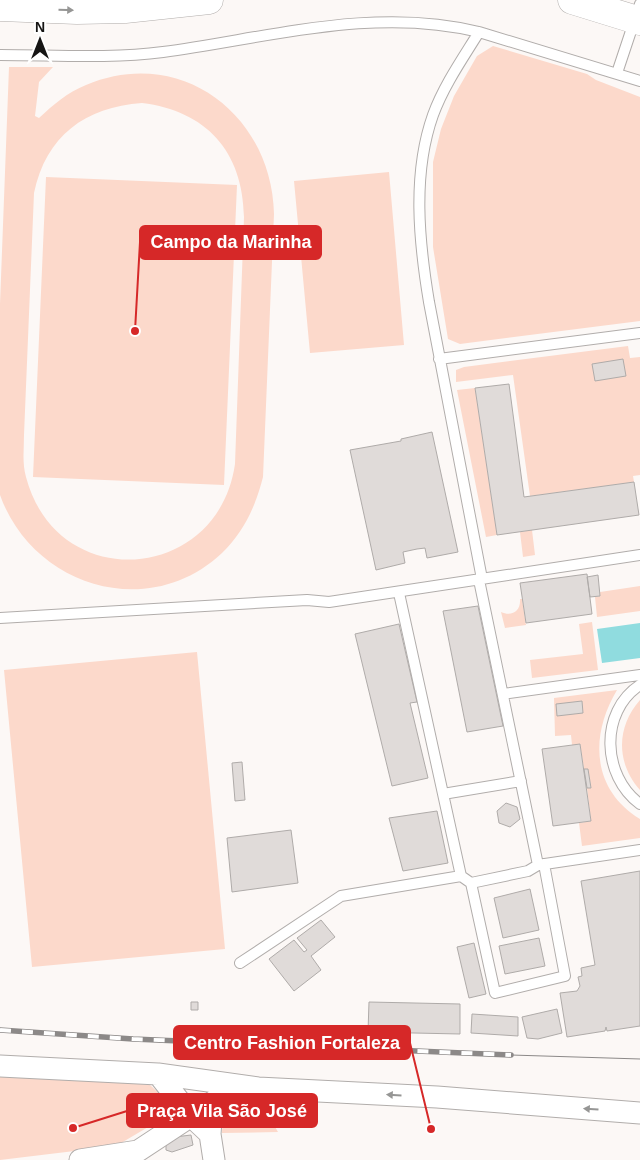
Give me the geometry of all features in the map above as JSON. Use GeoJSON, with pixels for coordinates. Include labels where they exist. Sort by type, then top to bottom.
{"type":"FeatureCollection","features":[{"type":"Feature","properties":{"kind":"main road"},"geometry":{"type":"LineString","coordinates":[[0,7],[78,10],[125,9],[209,0]]}},
{"type":"Feature","properties":{"kind":"main road"},"geometry":{"type":"LineString","coordinates":[[572,0],[638,15]]}},
{"type":"Feature","properties":{"kind":"street"},"geometry":{"type":"LineString","coordinates":[[0,1066],[158,1074],[258,1088],[437,1097],[640,1113]]}},
{"type":"Feature","properties":{"kind":"street"},"geometry":{"type":"LineString","coordinates":[[158,1074],[192,1117],[210,1134]]}},
{"type":"Feature","properties":{"kind":"street"},"geometry":{"type":"LineString","coordinates":[[80,1160],[139,1156],[214,1101],[233,1092],[258,1088]]}},
{"type":"Feature","properties":{"kind":"street"},"geometry":{"type":"LineString","coordinates":[[214,1101],[210,1134],[214,1160]]}},
{"type":"Feature","properties":{"kind":"lane"},"geometry":{"type":"LineString","coordinates":[[617,73],[638,15]]}},
{"type":"Feature","properties":{"kind":"lane"},"geometry":{"type":"LineString","coordinates":[[0,55],[162,52],[282,32],[344,24],[410,22],[454,26],[479,32],[640,81]]}},
{"type":"Feature","properties":{"kind":"lane"},"geometry":{"type":"LineString","coordinates":[[398,593],[461,876],[471,883],[495,993],[565,976],[503,694],[439,359],[422,253],[420,215],[423,151],[434,113],[479,32]]}},
{"type":"Feature","properties":{"kind":"lane"},"geometry":{"type":"LineString","coordinates":[[439,359],[640,333]]}},
{"type":"Feature","properties":{"kind":"lane"},"geometry":{"type":"LineString","coordinates":[[0,618],[307,600],[329,602],[640,555]]}},
{"type":"Feature","properties":{"kind":"lane"},"geometry":{"type":"LineString","coordinates":[[503,694],[640,675]]}},
{"type":"Feature","properties":{"kind":"lane"},"geometry":{"type":"LineString","coordinates":[[640,685],[620,706],[610,735],[610,752],[613,768],[622,786],[640,804]]}},
{"type":"Feature","properties":{"kind":"lane"},"geometry":{"type":"LineString","coordinates":[[443,794],[521,780]]}},
{"type":"Feature","properties":{"kind":"lane"},"geometry":{"type":"LineString","coordinates":[[471,883],[528,871],[541,864],[640,850]]}},
{"type":"Feature","properties":{"kind":"lane"},"geometry":{"type":"LineString","coordinates":[[240,963],[341,896],[461,876]]}},
{"type":"Feature","properties":{"kind":"shaded area"},"geometry":{"type":"Polygon","coordinates":[[[493,46],[587,74],[596,80],[640,97],[640,321],[460,344],[448,339],[433,247],[433,162],[441,129],[454,96],[477,56],[493,46]]]}},
{"type":"Feature","properties":{"kind":"shaded area"},"geometry":{"type":"Polygon","coordinates":[[[9,67],[53,67],[39,82],[35,116],[39,118],[67,95],[86,85],[121,75],[155,74],[187,82],[215,97],[239,119],[257,146],[269,178],[274,214],[263,477],[257,498],[248,518],[237,536],[222,553],[193,574],[161,586],[128,589],[96,584],[65,572],[38,553],[16,527],[0,495],[0,304],[9,67]],[[142,103],[121,106],[86,118],[71,128],[48,155],[34,193],[23,456],[25,472],[43,515],[69,541],[101,556],[136,559],[170,552],[200,533],[222,504],[235,464],[244,217],[242,193],[237,172],[217,138],[202,125],[185,115],[165,107],[142,103]]]}},
{"type":"Feature","properties":{"kind":"shaded area"},"geometry":{"type":"Polygon","coordinates":[[[389,172],[404,345],[310,353],[294,181],[389,172]]]}},
{"type":"Feature","properties":{"kind":"shaded area"},"geometry":{"type":"Polygon","coordinates":[[[46,177],[237,185],[224,485],[33,477],[46,177]]]}},
{"type":"Feature","properties":{"kind":"shaded area"},"geometry":{"type":"Polygon","coordinates":[[[628,346],[630,358],[640,357],[640,475],[633,476],[634,482],[530,496],[513,375],[456,382],[456,370],[464,367],[628,346]]]}},
{"type":"Feature","properties":{"kind":"shaded area"},"geometry":{"type":"Polygon","coordinates":[[[475,388],[497,535],[486,537],[457,390],[475,388]]]}},
{"type":"Feature","properties":{"kind":"shaded area"},"geometry":{"type":"Polygon","coordinates":[[[532,530],[535,555],[523,557],[520,532],[532,530]]]}},
{"type":"Feature","properties":{"kind":"shaded area"},"geometry":{"type":"Polygon","coordinates":[[[640,586],[640,611],[597,617],[595,597],[600,596],[600,592],[640,586]]]}},
{"type":"Feature","properties":{"kind":"shaded area"},"geometry":{"type":"Polygon","coordinates":[[[520,599],[522,599],[526,625],[505,628],[501,612],[509,614],[515,612],[519,607],[520,599]]]}},
{"type":"Feature","properties":{"kind":"shaded area"},"geometry":{"type":"Polygon","coordinates":[[[592,622],[598,670],[532,678],[530,660],[583,654],[579,624],[592,622]]]}},
{"type":"Feature","properties":{"kind":"shaded area"},"geometry":{"type":"Polygon","coordinates":[[[197,652],[225,949],[32,967],[4,670],[197,652]]]}},
{"type":"Feature","properties":{"kind":"shaded area"},"geometry":{"type":"Polygon","coordinates":[[[617,690],[608,707],[602,725],[599,743],[600,760],[604,777],[612,793],[624,807],[640,819],[640,838],[582,846],[579,823],[591,821],[587,788],[591,787],[588,769],[584,769],[580,744],[572,745],[571,735],[555,736],[554,698],[617,690]]]}},
{"type":"Feature","properties":{"kind":"shaded area"},"geometry":{"type":"Polygon","coordinates":[[[640,700],[640,790],[626,768],[622,745],[626,722],[640,700]]]}},
{"type":"Feature","properties":{"kind":"shaded area"},"geometry":{"type":"Polygon","coordinates":[[[0,1074],[46,1075],[150,1085],[177,1110],[116,1146],[0,1160],[0,1074]]]}},
{"type":"Feature","properties":{"kind":"shaded area"},"geometry":{"type":"Polygon","coordinates":[[[243,1102],[261,1102],[278,1132],[222,1133],[227,1114],[243,1102]]]}},
{"type":"Feature","properties":{"kind":"water"},"geometry":{"type":"Polygon","coordinates":[[[640,623],[640,658],[602,663],[597,629],[640,623]]]}},
{"type":"Feature","properties":{"kind":"building"},"geometry":{"type":"Polygon","coordinates":[[[623,359],[626,376],[595,381],[592,364],[623,359]]]}},
{"type":"Feature","properties":{"kind":"building"},"geometry":{"type":"Polygon","coordinates":[[[509,384],[524,497],[634,482],[639,515],[497,535],[475,388],[509,384]]]}},
{"type":"Feature","properties":{"kind":"building"},"geometry":{"type":"Polygon","coordinates":[[[432,432],[458,552],[427,558],[425,548],[403,552],[405,563],[376,570],[350,450],[401,441],[401,439],[432,432]]]}},
{"type":"Feature","properties":{"kind":"building"},"geometry":{"type":"Polygon","coordinates":[[[587,574],[592,614],[526,623],[520,583],[587,574]]]}},
{"type":"Feature","properties":{"kind":"building"},"geometry":{"type":"Polygon","coordinates":[[[598,575],[600,596],[590,597],[587,577],[598,575]]]}},
{"type":"Feature","properties":{"kind":"building"},"geometry":{"type":"Polygon","coordinates":[[[478,606],[503,726],[467,732],[443,611],[478,606]]]}},
{"type":"Feature","properties":{"kind":"building"},"geometry":{"type":"Polygon","coordinates":[[[399,624],[417,702],[410,703],[428,778],[392,786],[355,634],[399,624]]]}},
{"type":"Feature","properties":{"kind":"building"},"geometry":{"type":"Polygon","coordinates":[[[582,701],[583,713],[557,716],[556,704],[582,701]]]}},
{"type":"Feature","properties":{"kind":"building"},"geometry":{"type":"Polygon","coordinates":[[[580,744],[591,821],[553,826],[542,749],[580,744]]]}},
{"type":"Feature","properties":{"kind":"building"},"geometry":{"type":"Polygon","coordinates":[[[242,762],[245,800],[235,801],[232,763],[242,762]]]}},
{"type":"Feature","properties":{"kind":"building"},"geometry":{"type":"Polygon","coordinates":[[[584,769],[588,769],[591,788],[587,788],[584,769]]]}},
{"type":"Feature","properties":{"kind":"building"},"geometry":{"type":"Polygon","coordinates":[[[506,803],[517,807],[520,819],[510,827],[499,823],[497,811],[506,803]]]}},
{"type":"Feature","properties":{"kind":"building"},"geometry":{"type":"Polygon","coordinates":[[[437,811],[448,863],[403,871],[389,818],[437,811]]]}},
{"type":"Feature","properties":{"kind":"building"},"geometry":{"type":"Polygon","coordinates":[[[291,830],[298,883],[232,892],[227,838],[291,830]]]}},
{"type":"Feature","properties":{"kind":"building"},"geometry":{"type":"Polygon","coordinates":[[[640,871],[640,1026],[607,1031],[606,1027],[605,1031],[567,1037],[560,993],[577,991],[580,986],[578,977],[582,976],[581,968],[595,965],[581,881],[640,871]]]}},
{"type":"Feature","properties":{"kind":"building"},"geometry":{"type":"Polygon","coordinates":[[[530,889],[539,930],[503,938],[494,898],[530,889]]]}},
{"type":"Feature","properties":{"kind":"building"},"geometry":{"type":"Polygon","coordinates":[[[321,920],[335,937],[311,956],[321,970],[294,991],[269,959],[294,940],[304,952],[307,950],[297,938],[321,920]]]}},
{"type":"Feature","properties":{"kind":"building"},"geometry":{"type":"Polygon","coordinates":[[[539,938],[545,966],[505,974],[499,946],[539,938]]]}},
{"type":"Feature","properties":{"kind":"building"},"geometry":{"type":"Polygon","coordinates":[[[474,943],[486,994],[469,998],[457,947],[474,943]]]}},
{"type":"Feature","properties":{"kind":"building"},"geometry":{"type":"Polygon","coordinates":[[[191,1002],[198,1002],[198,1010],[191,1010],[191,1002]]]}},
{"type":"Feature","properties":{"kind":"building"},"geometry":{"type":"Polygon","coordinates":[[[369,1002],[460,1004],[460,1034],[368,1032],[369,1002]]]}},
{"type":"Feature","properties":{"kind":"building"},"geometry":{"type":"Polygon","coordinates":[[[557,1009],[562,1033],[538,1039],[527,1038],[522,1017],[557,1009]]]}},
{"type":"Feature","properties":{"kind":"building"},"geometry":{"type":"Polygon","coordinates":[[[472,1014],[518,1017],[518,1036],[471,1033],[472,1014]]]}},
{"type":"Feature","properties":{"kind":"building"},"geometry":{"type":"Polygon","coordinates":[[[191,1135],[193,1145],[172,1152],[166,1150],[166,1144],[175,1137],[191,1135]]]}},
{"type":"Feature","properties":{"kind":"tram line"},"geometry":{"type":"LineString","coordinates":[[511,1055],[640,1059]]}},
{"type":"Feature","properties":{"kind":"railway"},"geometry":{"type":"LineString","coordinates":[[0,1030],[133,1039],[511,1055]]}},
{"type":"Feature","properties":{"kind":"place","name":"Campo da Marinha"},"geometry":{"type":"Point","coordinates":[135,331]}},
{"type":"Feature","properties":{"kind":"place","name":"Praça Vila São José"},"geometry":{"type":"Point","coordinates":[73,1128]}},
{"type":"Feature","properties":{"kind":"place","name":"Centro Fashion Fortaleza"},"geometry":{"type":"Point","coordinates":[431,1129]}}]}
